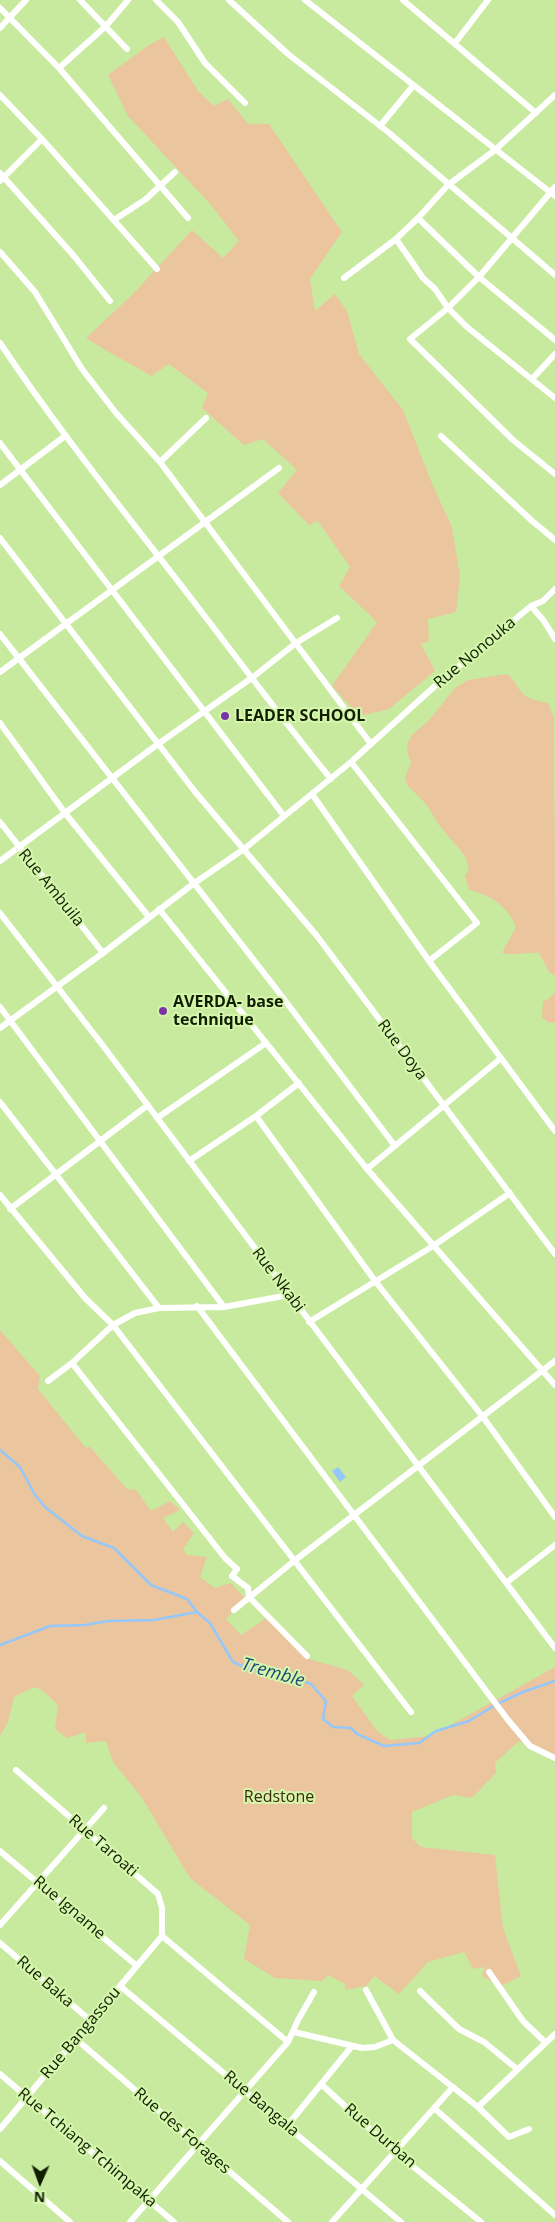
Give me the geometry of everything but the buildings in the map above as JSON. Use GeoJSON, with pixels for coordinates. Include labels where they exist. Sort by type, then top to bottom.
{"type":"FeatureCollection","features":[{"type":"Feature","properties":{"kind":"street"},"geometry":{"type":"LineString","coordinates":[[0,28],[26,0]]}},
{"type":"Feature","properties":{"kind":"street"},"geometry":{"type":"LineString","coordinates":[[80,0],[128,49]]}},
{"type":"Feature","properties":{"kind":"street"},"geometry":{"type":"LineString","coordinates":[[59,68],[106,26],[128,0]]}},
{"type":"Feature","properties":{"kind":"street"},"geometry":{"type":"LineString","coordinates":[[156,0],[178,22],[206,63],[245,103]]}},
{"type":"Feature","properties":{"kind":"street"},"geometry":{"type":"LineString","coordinates":[[229,0],[288,54],[380,126],[511,239],[555,274]]}},
{"type":"Feature","properties":{"kind":"street"},"geometry":{"type":"LineString","coordinates":[[305,0],[495,150],[553,192],[480,277],[448,308],[410,340],[513,440],[555,474]]}},
{"type":"Feature","properties":{"kind":"street"},"geometry":{"type":"LineString","coordinates":[[313,7],[319,0]]}},
{"type":"Feature","properties":{"kind":"street"},"geometry":{"type":"LineString","coordinates":[[403,0],[411,3],[536,113]]}},
{"type":"Feature","properties":{"kind":"street"},"geometry":{"type":"LineString","coordinates":[[455,43],[488,0]]}},
{"type":"Feature","properties":{"kind":"street"},"geometry":{"type":"LineString","coordinates":[[0,8],[59,68],[188,218]]}},
{"type":"Feature","properties":{"kind":"street"},"geometry":{"type":"LineString","coordinates":[[380,126],[414,86]]}},
{"type":"Feature","properties":{"kind":"street"},"geometry":{"type":"LineString","coordinates":[[0,95],[42,138],[157,269]]}},
{"type":"Feature","properties":{"kind":"street"},"geometry":{"type":"LineString","coordinates":[[344,278],[396,239],[448,185],[495,150],[555,95]]}},
{"type":"Feature","properties":{"kind":"street"},"geometry":{"type":"LineString","coordinates":[[42,138],[1,177],[74,256],[110,301]]}},
{"type":"Feature","properties":{"kind":"street"},"geometry":{"type":"LineString","coordinates":[[114,220],[146,199],[175,172]]}},
{"type":"Feature","properties":{"kind":"street"},"geometry":{"type":"LineString","coordinates":[[418,218],[480,277],[555,340]]}},
{"type":"Feature","properties":{"kind":"street"},"geometry":{"type":"LineString","coordinates":[[396,239],[423,278],[435,290],[448,308],[467,327],[555,398]]}},
{"type":"Feature","properties":{"kind":"street"},"geometry":{"type":"LineString","coordinates":[[0,252],[35,292],[82,369],[116,413],[160,462],[371,744]]}},
{"type":"Feature","properties":{"kind":"street"},"geometry":{"type":"LineString","coordinates":[[0,343],[65,436],[253,677],[285,723],[331,779]]}},
{"type":"Feature","properties":{"kind":"street"},"geometry":{"type":"LineString","coordinates":[[532,379],[555,354]]}},
{"type":"Feature","properties":{"kind":"street"},"geometry":{"type":"LineString","coordinates":[[160,462],[206,418]]}},
{"type":"Feature","properties":{"kind":"street"},"geometry":{"type":"LineString","coordinates":[[0,485],[65,436]]}},
{"type":"Feature","properties":{"kind":"street"},"geometry":{"type":"LineString","coordinates":[[441,436],[555,540]]}},
{"type":"Feature","properties":{"kind":"street"},"geometry":{"type":"LineString","coordinates":[[0,443],[284,816]]}},
{"type":"Feature","properties":{"kind":"street"},"geometry":{"type":"LineString","coordinates":[[0,672],[278,468]]}},
{"type":"Feature","properties":{"kind":"street","name":"Rue Doya"},"geometry":{"type":"LineString","coordinates":[[0,538],[196,793],[316,936],[555,1254]]}},
{"type":"Feature","properties":{"kind":"street","name":"Rue Nonouka"},"geometry":{"type":"LineString","coordinates":[[0,1028],[193,884],[244,849],[331,779],[435,686],[531,606],[543,601],[554,592]]}},
{"type":"Feature","properties":{"kind":"street"},"geometry":{"type":"LineString","coordinates":[[531,606],[544,621],[555,639]]}},
{"type":"Feature","properties":{"kind":"street"},"geometry":{"type":"LineString","coordinates":[[0,862],[158,744],[253,677],[296,643],[337,618]]}},
{"type":"Feature","properties":{"kind":"street"},"geometry":{"type":"LineString","coordinates":[[0,634],[274,986],[395,1146]]}},
{"type":"Feature","properties":{"kind":"street"},"geometry":{"type":"LineString","coordinates":[[0,722],[65,814],[149,917]]}},
{"type":"Feature","properties":{"kind":"street"},"geometry":{"type":"LineString","coordinates":[[351,762],[477,923],[429,961]]}},
{"type":"Feature","properties":{"kind":"street"},"geometry":{"type":"LineString","coordinates":[[312,794],[429,961],[555,1131]]}},
{"type":"Feature","properties":{"kind":"street","name":"Rue Ambuila"},"geometry":{"type":"LineString","coordinates":[[0,822],[103,953]]}},
{"type":"Feature","properties":{"kind":"street"},"geometry":{"type":"LineString","coordinates":[[159,909],[367,1169],[544,1370],[555,1385]]}},
{"type":"Feature","properties":{"kind":"street","name":"Rue Nkabi"},"geometry":{"type":"LineString","coordinates":[[0,913],[148,1105],[418,1468],[555,1648]]}},
{"type":"Feature","properties":{"kind":"street"},"geometry":{"type":"LineString","coordinates":[[0,1007],[224,1307]]}},
{"type":"Feature","properties":{"kind":"street"},"geometry":{"type":"LineString","coordinates":[[157,1118],[266,1043]]}},
{"type":"Feature","properties":{"kind":"street"},"geometry":{"type":"LineString","coordinates":[[367,1169],[500,1059]]}},
{"type":"Feature","properties":{"kind":"street"},"geometry":{"type":"LineString","coordinates":[[189,1161],[256,1116],[298,1083]]}},
{"type":"Feature","properties":{"kind":"street"},"geometry":{"type":"LineString","coordinates":[[0,1102],[159,1308]]}},
{"type":"Feature","properties":{"kind":"street"},"geometry":{"type":"LineString","coordinates":[[10,1208],[148,1105]]}},
{"type":"Feature","properties":{"kind":"street"},"geometry":{"type":"LineString","coordinates":[[256,1116],[375,1282],[483,1417],[555,1517]]}},
{"type":"Feature","properties":{"kind":"street"},"geometry":{"type":"LineString","coordinates":[[309,1322],[433,1246],[510,1193]]}},
{"type":"Feature","properties":{"kind":"street"},"geometry":{"type":"LineString","coordinates":[[0,1195],[86,1299],[113,1325],[411,1712]]}},
{"type":"Feature","properties":{"kind":"street"},"geometry":{"type":"LineString","coordinates":[[48,1382],[72,1363],[113,1325],[135,1313],[159,1308],[224,1307],[289,1295]]}},
{"type":"Feature","properties":{"kind":"street"},"geometry":{"type":"LineString","coordinates":[[197,1306],[508,1720],[530,1746],[555,1758]]}},
{"type":"Feature","properties":{"kind":"street"},"geometry":{"type":"LineString","coordinates":[[234,1610],[294,1561],[418,1468],[555,1361]]}},
{"type":"Feature","properties":{"kind":"street"},"geometry":{"type":"LineString","coordinates":[[72,1363],[225,1558],[237,1569],[232,1576],[248,1588],[249,1597],[307,1656]]}},
{"type":"Feature","properties":{"kind":"street"},"geometry":{"type":"LineString","coordinates":[[506,1582],[555,1545]]}},
{"type":"Feature","properties":{"kind":"street","name":"Rue Taroati"},"geometry":{"type":"LineString","coordinates":[[16,1770],[158,1894],[162,1908],[162,1936]]}},
{"type":"Feature","properties":{"kind":"street"},"geometry":{"type":"LineString","coordinates":[[0,1925],[104,1808]]}},
{"type":"Feature","properties":{"kind":"street","name":"Rue Igname"},"geometry":{"type":"LineString","coordinates":[[0,1850],[137,1966]]}},
{"type":"Feature","properties":{"kind":"street"},"geometry":{"type":"LineString","coordinates":[[162,1936],[288,2042]]}},
{"type":"Feature","properties":{"kind":"street","name":"Rue Bangassou"},"geometry":{"type":"LineString","coordinates":[[0,2129],[162,1936]]}},
{"type":"Feature","properties":{"kind":"street","name":"Rue Baka"},"geometry":{"type":"LineString","coordinates":[[0,1943],[91,2021]]}},
{"type":"Feature","properties":{"kind":"street"},"geometry":{"type":"LineString","coordinates":[[478,2107],[517,2069],[551,2040],[523,2021],[489,1972]]}},
{"type":"Feature","properties":{"kind":"street","name":"Rue Bangala"},"geometry":{"type":"LineString","coordinates":[[120,1986],[401,2222]]}},
{"type":"Feature","properties":{"kind":"street"},"geometry":{"type":"LineString","coordinates":[[366,1990],[392,2040],[478,2107],[509,2137],[529,2128]]}},
{"type":"Feature","properties":{"kind":"street"},"geometry":{"type":"LineString","coordinates":[[420,1991],[459,2029],[484,2042],[517,2069]]}},
{"type":"Feature","properties":{"kind":"street"},"geometry":{"type":"LineString","coordinates":[[130,2222],[288,2042],[314,1992]]}},
{"type":"Feature","properties":{"kind":"street"},"geometry":{"type":"LineString","coordinates":[[294,2032],[352,2046],[370,2048],[392,2040]]}},
{"type":"Feature","properties":{"kind":"street","name":"Rue des Forages"},"geometry":{"type":"LineString","coordinates":[[76,2039],[288,2222]]}},
{"type":"Feature","properties":{"kind":"street"},"geometry":{"type":"LineString","coordinates":[[287,2126],[352,2046]]}},
{"type":"Feature","properties":{"kind":"street","name":"Rue Tchiang Tchimpaka"},"geometry":{"type":"LineString","coordinates":[[0,2074],[174,2222]]}},
{"type":"Feature","properties":{"kind":"street","name":"Rue Durban"},"geometry":{"type":"LineString","coordinates":[[321,2084],[394,2150],[481,2222]]}},
{"type":"Feature","properties":{"kind":"street"},"geometry":{"type":"LineString","coordinates":[[332,2222],[394,2150],[453,2087]]}},
{"type":"Feature","properties":{"kind":"street"},"geometry":{"type":"LineString","coordinates":[[434,2108],[555,2215]]}},
{"type":"Feature","properties":{"kind":"street"},"geometry":{"type":"LineString","coordinates":[[0,2161],[70,2222]]}},
{"type":"Feature","properties":{"kind":"green space"},"geometry":{"type":"Polygon","coordinates":[[[164,37],[198,91],[214,106],[228,99],[248,124],[269,124],[342,232],[310,279],[315,311],[335,294],[347,311],[359,354],[403,410],[433,486],[452,527],[460,576],[456,612],[428,619],[429,641],[421,644],[435,671],[389,709],[359,716],[332,686],[377,622],[339,586],[350,567],[318,521],[309,525],[278,493],[297,470],[263,439],[244,445],[202,408],[208,393],[169,364],[151,376],[86,338],[133,294],[192,230],[223,258],[239,241],[211,205],[128,116],[108,75],[149,45],[164,37]]]}},
{"type":"Feature","properties":{"kind":"green space"},"geometry":{"type":"Polygon","coordinates":[[[507,674],[527,697],[548,703],[554,717],[555,976],[549,972],[539,953],[502,953],[516,927],[513,920],[497,902],[469,890],[465,876],[469,869],[465,856],[439,825],[426,804],[407,785],[405,777],[411,763],[407,750],[408,742],[412,735],[430,719],[455,688],[468,680],[507,674]]]}},
{"type":"Feature","properties":{"kind":"green space"},"geometry":{"type":"Polygon","coordinates":[[[555,992],[555,1023],[547,1022],[542,1017],[543,1002],[555,992]]]}},
{"type":"Feature","properties":{"kind":"green space","name":"Redstone"},"geometry":{"type":"Polygon","coordinates":[[[0,1330],[40,1376],[38,1389],[86,1448],[89,1446],[127,1489],[136,1490],[151,1511],[170,1501],[180,1510],[163,1518],[173,1532],[183,1522],[194,1533],[183,1549],[187,1555],[207,1557],[200,1577],[215,1588],[231,1583],[244,1597],[226,1619],[241,1635],[268,1617],[305,1658],[348,1670],[364,1685],[352,1696],[377,1731],[390,1740],[431,1736],[555,1667],[555,1757],[519,1741],[495,1763],[496,1773],[472,1798],[453,1795],[412,1812],[412,1838],[421,1847],[495,1855],[503,1928],[521,1976],[501,1986],[482,1976],[485,1967],[473,1969],[464,1952],[428,1962],[399,1994],[374,1976],[366,1986],[345,1990],[345,1984],[328,1975],[322,1981],[275,1978],[244,1959],[250,1925],[190,1878],[142,1798],[113,1762],[106,1741],[86,1743],[86,1732],[67,1738],[55,1729],[58,1705],[42,1690],[34,1687],[14,1697],[8,1722],[0,1736],[0,1330]]]}},
{"type":"Feature","properties":{"kind":"water"},"geometry":{"type":"Polygon","coordinates":[[[338,1467],[346,1477],[340,1482],[332,1471],[338,1467]]]}},
{"type":"Feature","properties":{"kind":"waterway"},"geometry":{"type":"LineString","coordinates":[[0,1450],[20,1467],[35,1495],[45,1507],[82,1536],[114,1548],[151,1585],[187,1599],[197,1612]]}},
{"type":"Feature","properties":{"kind":"waterway","name":"Tremble"},"geometry":{"type":"LineString","coordinates":[[0,1645],[50,1626],[85,1625],[108,1621],[154,1620],[197,1612],[210,1623],[233,1662],[249,1669],[282,1673],[311,1684],[326,1701],[323,1719],[333,1727],[351,1728],[357,1734],[384,1746],[419,1743],[436,1731],[469,1721],[497,1704],[523,1692],[555,1681]]}},
{"type":"Feature","properties":{"kind":"place","name":"LEADER SCHOOL"},"geometry":{"type":"Point","coordinates":[225,716]}},
{"type":"Feature","properties":{"kind":"place","name":"AVERDA- base technique"},"geometry":{"type":"Point","coordinates":[163,1011]}}]}
